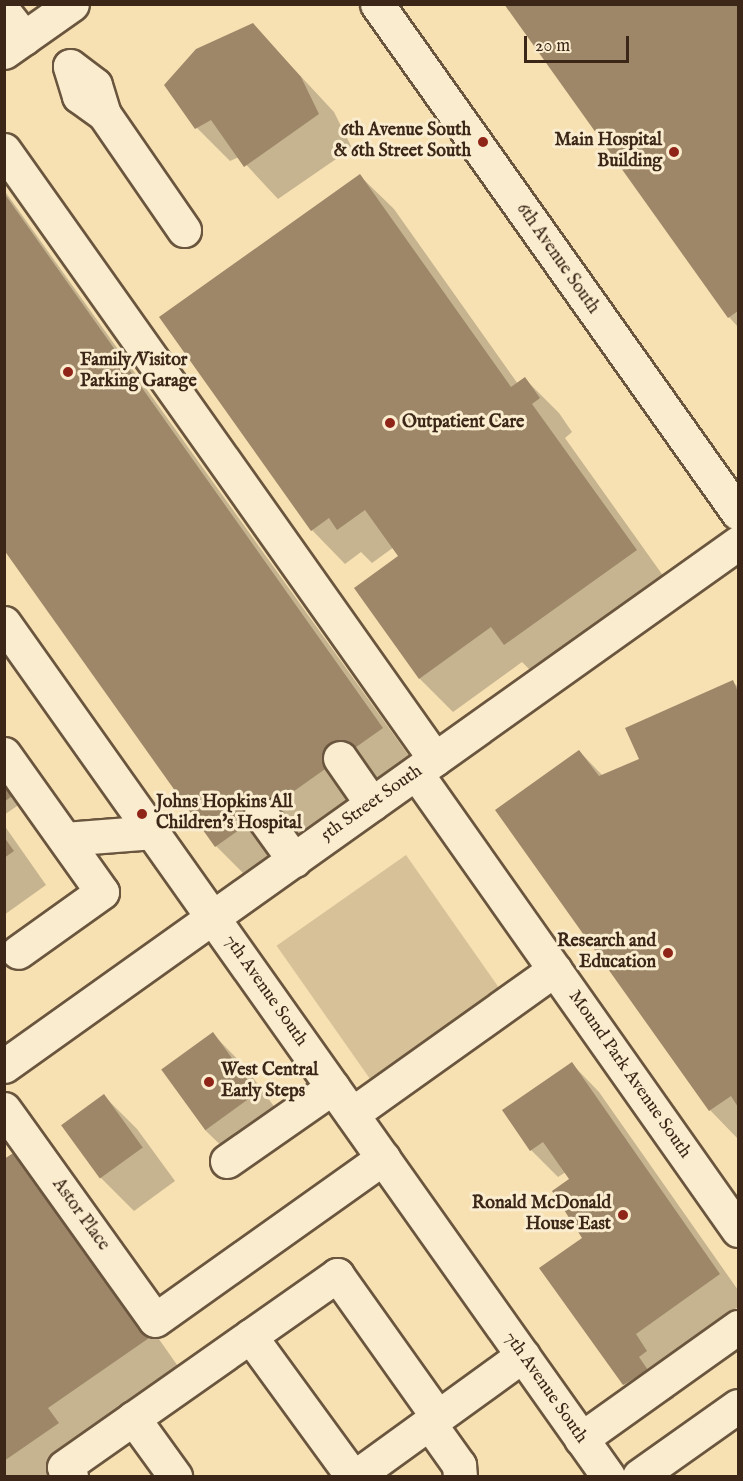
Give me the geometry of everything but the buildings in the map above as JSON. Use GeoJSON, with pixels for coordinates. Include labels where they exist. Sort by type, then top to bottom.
{"type":"FeatureCollection","features":[{"type":"Feature","properties":{"kind":"street"},"geometry":{"type":"LineString","coordinates":[[23,38],[72,4]]}},
{"type":"Feature","properties":{"kind":"street","name":"6th Avenue South"},"geometry":{"type":"LineString","coordinates":[[376,4],[738,513]]}},
{"type":"Feature","properties":{"kind":"street"},"geometry":{"type":"LineString","coordinates":[[4,12],[23,38],[70,66],[95,85],[104,114],[184,230]]}},
{"type":"Feature","properties":{"kind":"street","name":"Mound Park Avenue South"},"geometry":{"type":"LineString","coordinates":[[4,150],[426,766],[555,969],[738,1230]]}},
{"type":"Feature","properties":{"kind":"street","name":"5th Street South"},"geometry":{"type":"LineString","coordinates":[[4,1066],[738,543]]}},
{"type":"Feature","properties":{"kind":"street","name":"7th Avenue South"},"geometry":{"type":"LineString","coordinates":[[4,623],[608,1476]]}},
{"type":"Feature","properties":{"kind":"street"},"geometry":{"type":"LineString","coordinates":[[4,754],[102,892],[9,958]]}},
{"type":"Feature","properties":{"kind":"street"},"geometry":{"type":"LineString","coordinates":[[340,758],[372,804]]}},
{"type":"Feature","properties":{"kind":"street"},"geometry":{"type":"LineString","coordinates":[[261,813],[294,860]]}},
{"type":"Feature","properties":{"kind":"street"},"geometry":{"type":"LineString","coordinates":[[64,839],[154,832]]}},
{"type":"Feature","properties":{"kind":"street"},"geometry":{"type":"LineString","coordinates":[[352,1114],[555,969]]}},
{"type":"Feature","properties":{"kind":"street"},"geometry":{"type":"LineString","coordinates":[[227,1161],[333,1086]]}},
{"type":"Feature","properties":{"kind":"street","name":"Astor Place"},"geometry":{"type":"LineString","coordinates":[[4,1109],[156,1320],[383,1158]]}},
{"type":"Feature","properties":{"kind":"street"},"geometry":{"type":"LineString","coordinates":[[70,1476],[64,1467],[337,1275],[434,1420],[459,1465],[460,1476]]}},
{"type":"Feature","properties":{"kind":"street"},"geometry":{"type":"LineString","coordinates":[[581,1439],[738,1327]]}},
{"type":"Feature","properties":{"kind":"street"},"geometry":{"type":"LineString","coordinates":[[250,1336],[354,1476],[522,1355]]}},
{"type":"Feature","properties":{"kind":"street"},"geometry":{"type":"LineString","coordinates":[[639,1476],[738,1406]]}},
{"type":"Feature","properties":{"kind":"street"},"geometry":{"type":"LineString","coordinates":[[133,1419],[175,1476]]}},
{"type":"Feature","properties":{"kind":"shaded area"},"geometry":{"type":"Polygon","coordinates":[[[406,855],[501,991],[372,1082],[277,946],[406,855]]]}},
{"type":"Feature","properties":{"kind":"place","name":"6th Avenue South & 6th Street South"},"geometry":{"type":"Point","coordinates":[483,142]}},
{"type":"Feature","properties":{"kind":"place","name":"Main Hospital Building"},"geometry":{"type":"Point","coordinates":[674,152]}},
{"type":"Feature","properties":{"kind":"place","name":"Family/Visitor Parking Garage"},"geometry":{"type":"Point","coordinates":[68,372]}},
{"type":"Feature","properties":{"kind":"place","name":"Outpatient Care"},"geometry":{"type":"Point","coordinates":[390,423]}},
{"type":"Feature","properties":{"kind":"place","name":"Johns Hopkins All Children's Hospital"},"geometry":{"type":"Point","coordinates":[142,814]}},
{"type":"Feature","properties":{"kind":"place","name":"Research and Education"},"geometry":{"type":"Point","coordinates":[668,953]}},
{"type":"Feature","properties":{"kind":"place","name":"West Central Early Steps"},"geometry":{"type":"Point","coordinates":[209,1082]}},
{"type":"Feature","properties":{"kind":"place","name":"Ronald McDonald House East"},"geometry":{"type":"Point","coordinates":[623,1215]}}]}
